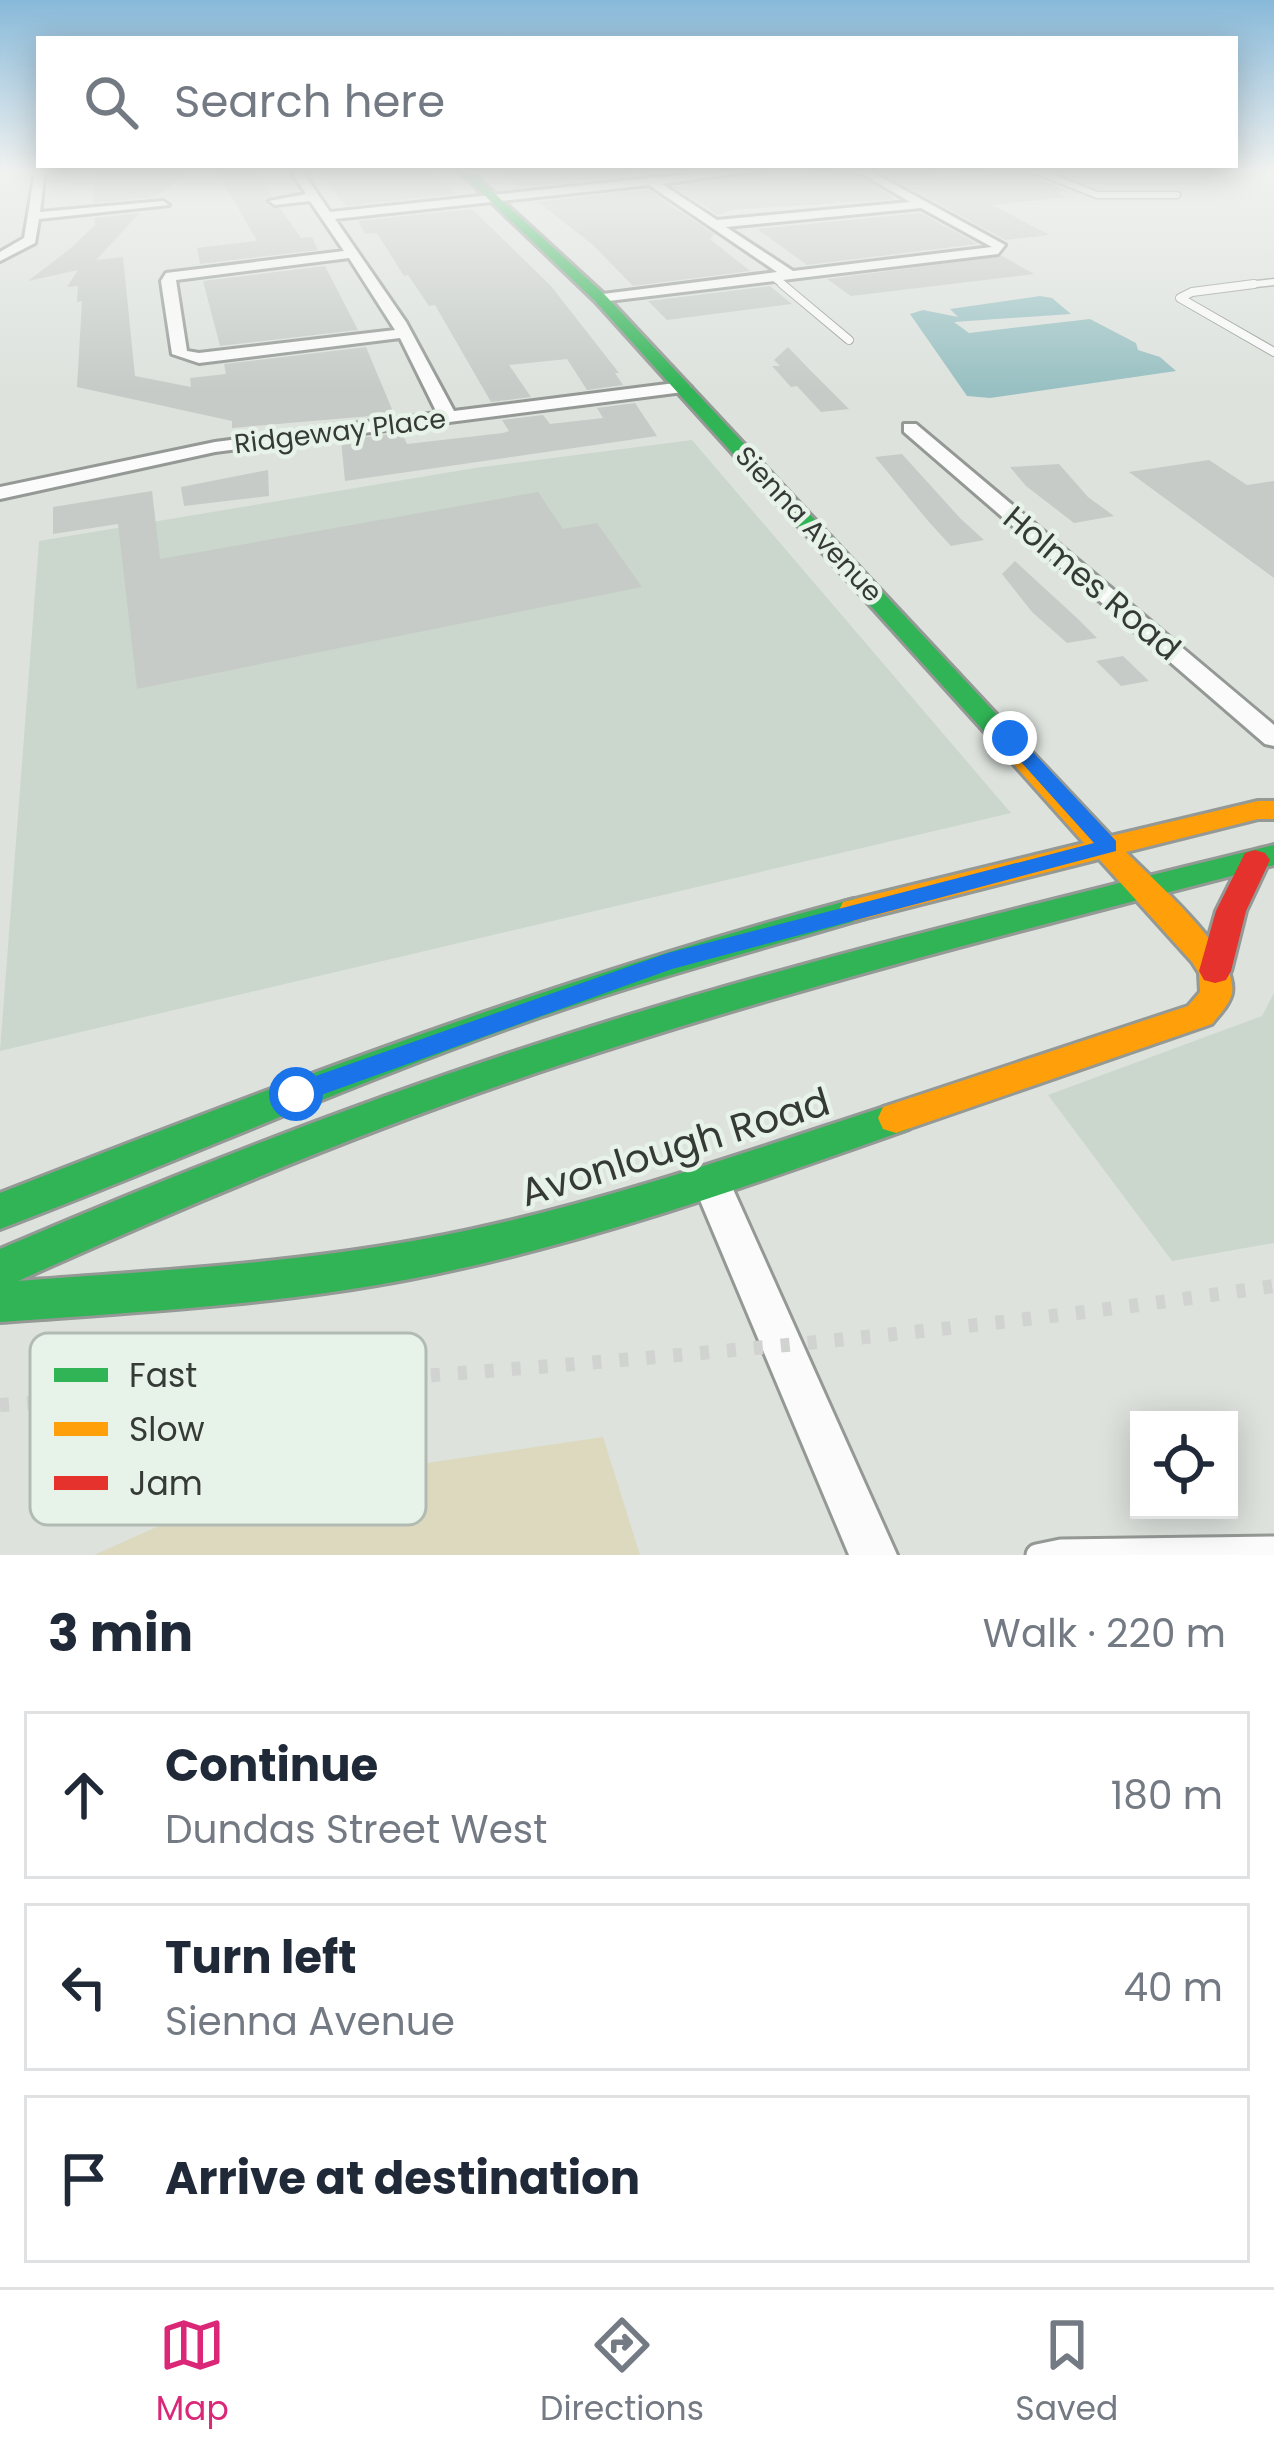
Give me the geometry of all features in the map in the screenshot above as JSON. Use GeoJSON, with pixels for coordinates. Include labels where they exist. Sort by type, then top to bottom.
{"type":"FeatureCollection","features":[{"type":"Feature","properties":{"kind":"street"},"geometry":{"type":"LineString","coordinates":[[346,244],[405,332],[448,417]]}},
{"type":"Feature","properties":{"kind":"street","name":"Sienna Avenue"},"geometry":{"type":"LineString","coordinates":[[543,244],[601,298],[1145,887]]}},
{"type":"Feature","properties":{"kind":"street"},"geometry":{"type":"LineString","coordinates":[[740,244],[782,276]]}},
{"type":"Feature","properties":{"kind":"street"},"geometry":{"type":"LineString","coordinates":[[601,298],[998,250],[996,244]]}},
{"type":"Feature","properties":{"kind":"street"},"geometry":{"type":"LineString","coordinates":[[353,254],[171,276],[180,354],[200,358],[405,332]]}},
{"type":"Feature","properties":{"kind":"street","name":"Ridgeway Place"},"geometry":{"type":"LineString","coordinates":[[0,493],[168,455],[682,387]]}},
{"type":"Feature","properties":{"kind":"street","name":"Holmes Road"},"geometry":{"type":"LineString","coordinates":[[910,428],[1274,738]]}},
{"type":"Feature","properties":{"kind":"street"},"geometry":{"type":"LineString","coordinates":[[0,1211],[261,1106],[668,962],[1108,846],[1258,809],[1274,810]]}},
{"type":"Feature","properties":{"kind":"street"},"geometry":{"type":"LineString","coordinates":[[0,1269],[75,1233],[276,1152],[616,1031],[827,970],[1264,857]]}},
{"type":"Feature","properties":{"kind":"street"},"geometry":{"type":"LineString","coordinates":[[1215,971],[1240,886],[1264,857]]}},
{"type":"Feature","properties":{"kind":"street"},"geometry":{"type":"LineString","coordinates":[[1145,887],[1215,971]]}},
{"type":"Feature","properties":{"kind":"street","name":"Avonlough Road"},"geometry":{"type":"LineString","coordinates":[[0,1302],[257,1283],[408,1261],[517,1237],[711,1181],[1200,1015],[1216,994],[1215,971]]}},
{"type":"Feature","properties":{"kind":"street"},"geometry":{"type":"LineString","coordinates":[[711,1181],[872,1555]]}},
{"type":"Feature","properties":{"kind":"lane"},"geometry":{"type":"LineString","coordinates":[[782,276],[849,340]]}},
{"type":"Feature","properties":{"kind":"lane"},"geometry":{"type":"LineString","coordinates":[[1274,282],[1192,292],[1180,298],[1274,352]]}},
{"type":"Feature","properties":{"kind":"lane"},"geometry":{"type":"LineString","coordinates":[[1036,1555],[1061,1550],[1274,1547]]}},
{"type":"Feature","properties":{"kind":"shaded area"},"geometry":{"type":"Polygon","coordinates":[[[692,440],[1011,813],[0,1051],[39,541],[475,468],[692,440]]]}},
{"type":"Feature","properties":{"kind":"shaded area"},"geometry":{"type":"Polygon","coordinates":[[[1274,993],[1274,1243],[1172,1261],[1048,1095],[1262,1016],[1274,993]]]}},
{"type":"Feature","properties":{"kind":"shaded area"},"geometry":{"type":"Polygon","coordinates":[[[603,1437],[640,1555],[94,1555],[161,1525],[426,1525],[426,1463],[603,1437]]]}},
{"type":"Feature","properties":{"kind":"water"},"geometry":{"type":"Polygon","coordinates":[[[1052,298],[1071,314],[954,322],[969,333],[1090,319],[1136,343],[1138,350],[1160,357],[1176,371],[990,398],[967,396],[910,314],[923,310],[958,317],[950,309],[1052,298]]]}},
{"type":"Feature","properties":{"kind":"building"},"geometry":{"type":"Polygon","coordinates":[[[76,244],[111,244],[96,260],[123,257],[135,376],[191,387],[190,378],[226,374],[224,364],[366,347],[394,414],[232,428],[232,421],[77,387],[82,301],[77,302],[78,286],[67,287],[78,270],[28,281],[76,244]]]}},
{"type":"Feature","properties":{"kind":"building"},"geometry":{"type":"Polygon","coordinates":[[[315,244],[318,250],[200,264],[197,248],[315,244]]]}},
{"type":"Feature","properties":{"kind":"building"},"geometry":{"type":"Polygon","coordinates":[[[384,244],[507,244],[551,286],[619,373],[615,373],[623,385],[587,390],[567,359],[509,365],[531,397],[491,402],[435,305],[429,306],[408,275],[404,276],[384,244]]]}},
{"type":"Feature","properties":{"kind":"building"},"geometry":{"type":"Polygon","coordinates":[[[716,244],[750,271],[633,286],[593,245],[716,244]]]}},
{"type":"Feature","properties":{"kind":"building"},"geometry":{"type":"Polygon","coordinates":[[[777,244],[978,244],[807,265],[777,244]]]}},
{"type":"Feature","properties":{"kind":"building"},"geometry":{"type":"Polygon","coordinates":[[[1002,256],[1034,274],[851,296],[827,279],[1002,256]]]}},
{"type":"Feature","properties":{"kind":"building"},"geometry":{"type":"Polygon","coordinates":[[[325,266],[358,330],[220,346],[203,281],[325,266]]]}},
{"type":"Feature","properties":{"kind":"building"},"geometry":{"type":"Polygon","coordinates":[[[770,286],[792,304],[667,320],[648,301],[770,286]]]}},
{"type":"Feature","properties":{"kind":"building"},"geometry":{"type":"Polygon","coordinates":[[[788,347],[849,409],[821,412],[797,386],[791,387],[772,366],[780,366],[774,360],[788,347]]]}},
{"type":"Feature","properties":{"kind":"building"},"geometry":{"type":"Polygon","coordinates":[[[635,403],[657,436],[345,481],[341,440],[402,433],[407,444],[503,433],[509,431],[502,420],[543,415],[550,424],[603,418],[597,408],[635,403]]]}},
{"type":"Feature","properties":{"kind":"building"},"geometry":{"type":"Polygon","coordinates":[[[902,454],[984,540],[951,546],[875,457],[902,454]]]}},
{"type":"Feature","properties":{"kind":"building"},"geometry":{"type":"Polygon","coordinates":[[[1209,460],[1247,485],[1274,481],[1274,578],[1129,472],[1209,460]]]}},
{"type":"Feature","properties":{"kind":"building"},"geometry":{"type":"Polygon","coordinates":[[[1059,464],[1088,497],[1114,516],[1074,523],[1026,486],[1010,467],[1059,464]]]}},
{"type":"Feature","properties":{"kind":"building"},"geometry":{"type":"Polygon","coordinates":[[[268,470],[269,496],[184,506],[181,487],[268,470]]]}},
{"type":"Feature","properties":{"kind":"building"},"geometry":{"type":"Polygon","coordinates":[[[152,491],[160,559],[538,492],[563,529],[597,523],[642,587],[137,689],[118,524],[53,534],[53,507],[152,491]]]}},
{"type":"Feature","properties":{"kind":"building"},"geometry":{"type":"Polygon","coordinates":[[[1015,561],[1097,638],[1067,643],[1032,612],[1002,574],[1015,561]]]}},
{"type":"Feature","properties":{"kind":"building"},"geometry":{"type":"Polygon","coordinates":[[[1123,656],[1149,681],[1121,686],[1096,661],[1123,656]]]}},
{"type":"Feature","properties":{"kind":"railway"},"geometry":{"type":"LineString","coordinates":[[426,1376],[797,1344],[1274,1286]]}},
{"type":"Feature","properties":{"kind":"railway"},"geometry":{"type":"LineString","coordinates":[[0,1405],[30,1403]]}},
{"type":"Feature","properties":{"kind":"traffic: fast"},"geometry":{"type":"LineString","coordinates":[[542,244],[600,298],[1019,754]]}},
{"type":"Feature","properties":{"kind":"traffic: fast"},"geometry":{"type":"LineString","coordinates":[[0,1269],[287,1148],[563,1050],[866,960],[1274,855]]}},
{"type":"Feature","properties":{"kind":"traffic: fast"},"geometry":{"type":"LineString","coordinates":[[0,1211],[315,1086],[529,1008],[745,939],[854,910]]}},
{"type":"Feature","properties":{"kind":"traffic: fast"},"geometry":{"type":"LineString","coordinates":[[0,1302],[204,1287],[407,1261],[531,1234],[896,1118]]}},
{"type":"Feature","properties":{"kind":"traffic: slow"},"geometry":{"type":"LineString","coordinates":[[896,1118],[1200,1015],[1216,995],[1215,971],[1203,954],[1019,754]]}},
{"type":"Feature","properties":{"kind":"traffic: slow"},"geometry":{"type":"LineString","coordinates":[[854,910],[1258,810],[1274,810]]}},
{"type":"Feature","properties":{"kind":"traffic: jam"},"geometry":{"type":"LineString","coordinates":[[1215,971],[1231,911],[1255,860]]}},
{"type":"Feature","properties":{"kind":"route"},"geometry":{"type":"LineString","coordinates":[[296,1094],[668,962],[1108,846],[1010,738]]}}]}
